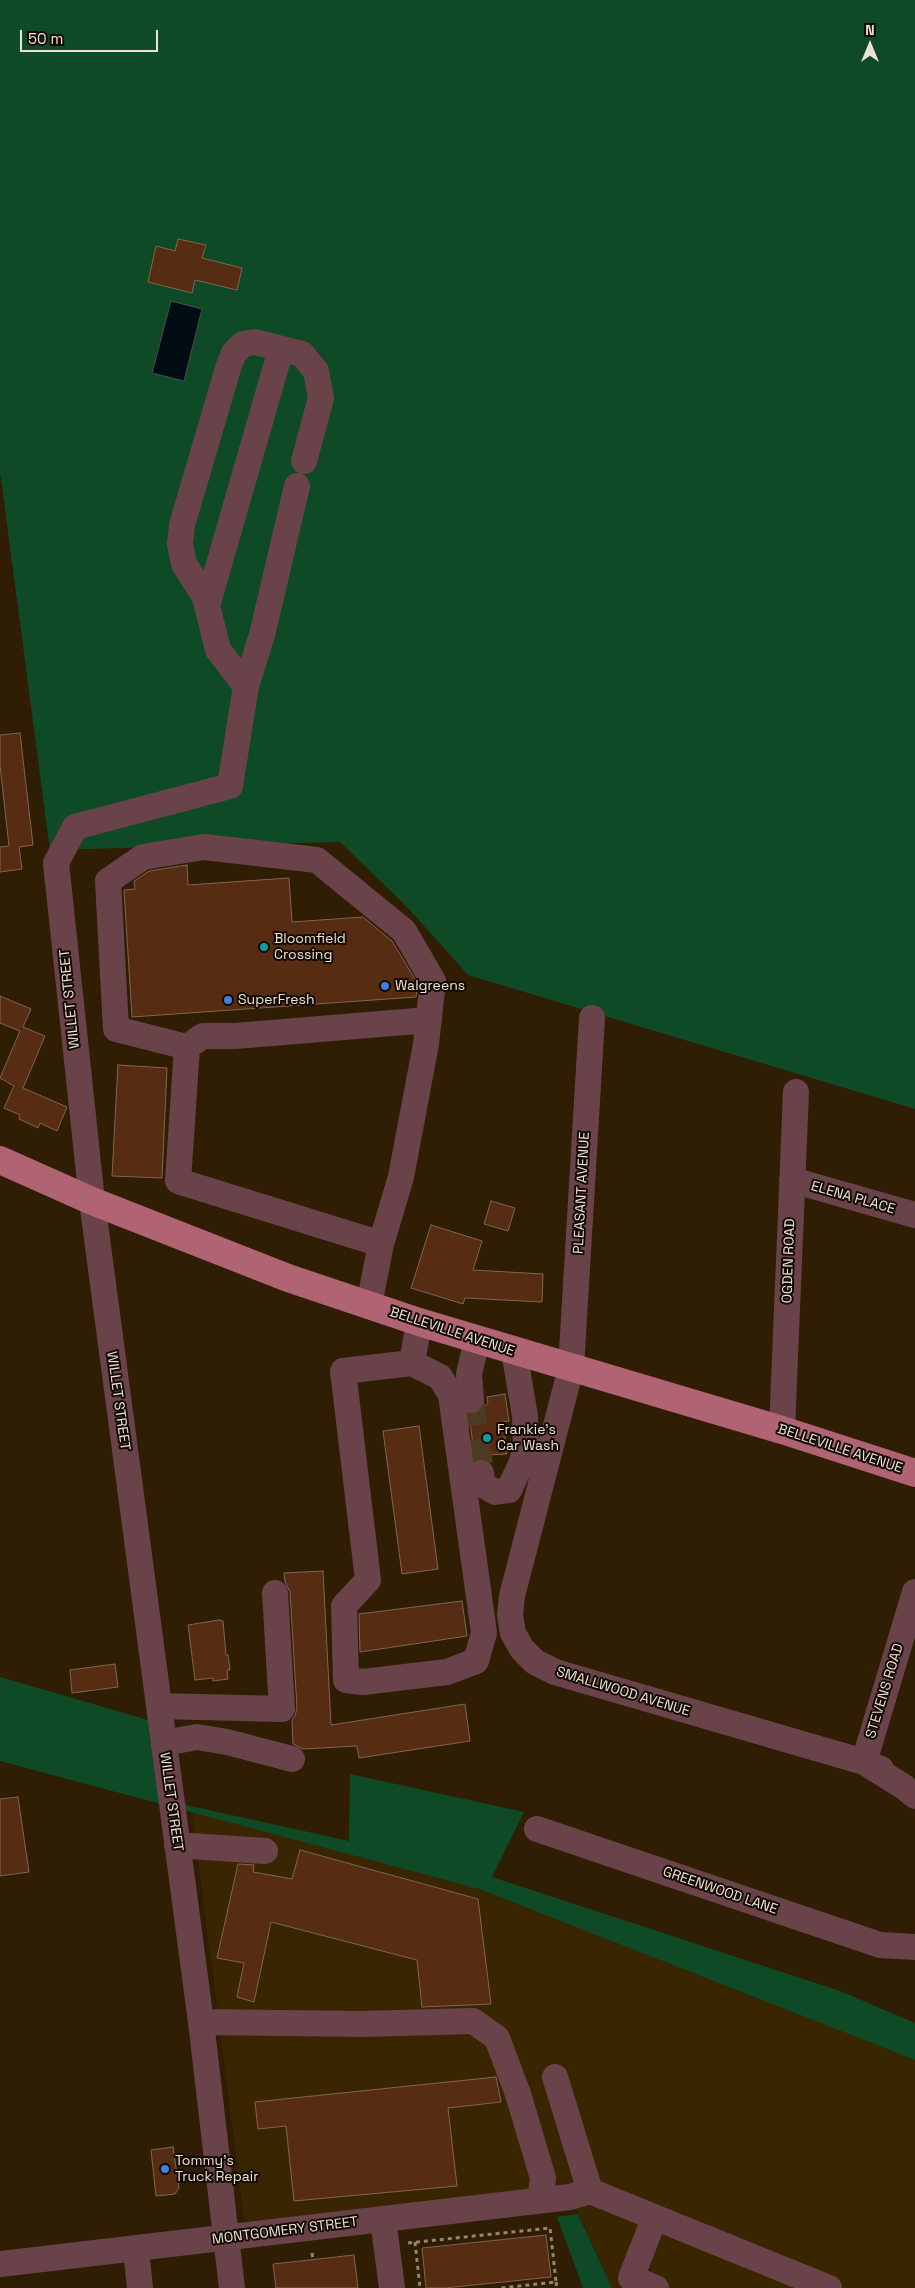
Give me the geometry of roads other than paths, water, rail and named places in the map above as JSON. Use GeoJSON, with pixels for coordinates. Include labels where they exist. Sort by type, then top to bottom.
{"type":"FeatureCollection","features":[{"type":"Feature","properties":{"kind":"main road","name":"BELLEVILLE AVENUE"},"geometry":{"type":"LineString","coordinates":[[0,1160],[92,1201],[288,1278],[419,1322],[782,1430],[915,1474]]}},
{"type":"Feature","properties":{"kind":"street"},"geometry":{"type":"LineString","coordinates":[[246,686],[218,650],[208,606],[197,581],[184,564],[180,544],[182,526],[234,353],[243,344],[255,342],[302,354],[316,371],[320,385],[320,407],[304,461]]}},
{"type":"Feature","properties":{"kind":"street"},"geometry":{"type":"LineString","coordinates":[[208,606],[281,348]]}},
{"type":"Feature","properties":{"kind":"street"},"geometry":{"type":"LineString","coordinates":[[246,686],[262,635],[297,486]]}},
{"type":"Feature","properties":{"kind":"street","name":"WILLET STREET"},"geometry":{"type":"LineString","coordinates":[[232,2288],[201,2022],[92,1201],[56,863],[75,827],[230,786],[246,686]]}},
{"type":"Feature","properties":{"kind":"street"},"geometry":{"type":"LineString","coordinates":[[369,1305],[381,1244],[402,1177],[429,1020],[433,981],[404,931],[316,860],[204,847],[143,857],[108,881],[116,1029],[187,1047],[203,1036],[235,1036],[429,1020]]}},
{"type":"Feature","properties":{"kind":"street","name":"PLEASANT AVENUE"},"geometry":{"type":"LineString","coordinates":[[571,1368],[592,1018]]}},
{"type":"Feature","properties":{"kind":"street"},"geometry":{"type":"LineString","coordinates":[[187,1047],[178,1181],[381,1244]]}},
{"type":"Feature","properties":{"kind":"street","name":"OGDEN ROAD"},"geometry":{"type":"LineString","coordinates":[[782,1430],[796,1092]]}},
{"type":"Feature","properties":{"kind":"street","name":"ELENA PLACE"},"geometry":{"type":"LineString","coordinates":[[792,1180],[915,1215]]}},
{"type":"Feature","properties":{"kind":"street"},"geometry":{"type":"LineString","coordinates":[[412,1363],[419,1322]]}},
{"type":"Feature","properties":{"kind":"street"},"geometry":{"type":"LineString","coordinates":[[471,1400],[470,1374],[477,1340]]}},
{"type":"Feature","properties":{"kind":"street"},"geometry":{"type":"LineString","coordinates":[[481,1473],[482,1484],[495,1492],[509,1490],[522,1462],[526,1445],[525,1416],[514,1351]]}},
{"type":"Feature","properties":{"kind":"street"},"geometry":{"type":"LineString","coordinates":[[412,1363],[440,1377],[451,1395],[484,1633],[476,1661],[448,1672],[363,1682],[346,1680],[344,1606],[368,1580],[343,1372],[412,1363]]}},
{"type":"Feature","properties":{"kind":"street","name":"SMALLWOOD AVENUE"},"geometry":{"type":"LineString","coordinates":[[571,1368],[512,1596],[510,1615],[513,1633],[522,1649],[536,1662],[555,1672],[864,1762],[915,1781]]}},
{"type":"Feature","properties":{"kind":"street","name":"STEVENS ROAD"},"geometry":{"type":"LineString","coordinates":[[864,1762],[915,1592]]}},
{"type":"Feature","properties":{"kind":"street"},"geometry":{"type":"LineString","coordinates":[[159,1706],[282,1709],[275,1593]]}},
{"type":"Feature","properties":{"kind":"street"},"geometry":{"type":"LineString","coordinates":[[164,1743],[197,1737],[227,1742],[292,1759]]}},
{"type":"Feature","properties":{"kind":"street","name":"SMALLWOOD AVENUE"},"geometry":{"type":"LineString","coordinates":[[864,1762],[915,1796]]}},
{"type":"Feature","properties":{"kind":"street","name":"GREENWOOD LANE"},"geometry":{"type":"LineString","coordinates":[[537,1829],[880,1945],[909,1947]]}},
{"type":"Feature","properties":{"kind":"street"},"geometry":{"type":"LineString","coordinates":[[177,1845],[265,1851]]}},
{"type":"Feature","properties":{"kind":"street"},"geometry":{"type":"LineString","coordinates":[[201,2022],[362,2024],[473,2021],[497,2038],[518,2094],[543,2178],[540,2200]]}},
{"type":"Feature","properties":{"kind":"street"},"geometry":{"type":"LineString","coordinates":[[555,2077],[580,2194],[654,2219],[828,2288]]}},
{"type":"Feature","properties":{"kind":"street","name":"MONTGOMERY STREET"},"geometry":{"type":"LineString","coordinates":[[0,2264],[580,2194]]}},
{"type":"Feature","properties":{"kind":"street"},"geometry":{"type":"LineString","coordinates":[[383,2219],[392,2288]]}},
{"type":"Feature","properties":{"kind":"street"},"geometry":{"type":"LineString","coordinates":[[654,2219],[631,2278],[656,2288]]}},
{"type":"Feature","properties":{"kind":"street"},"geometry":{"type":"LineString","coordinates":[[136,2249],[140,2288]]}},
{"type":"Feature","properties":{"kind":"tunnel"},"geometry":{"type":"LineString","coordinates":[[471,1400],[481,1473]]}},
{"type":"Feature","properties":{"kind":"place","name":"Bloomfield Crossing"},"geometry":{"type":"Point","coordinates":[264,947]}},
{"type":"Feature","properties":{"kind":"place","name":"Walgreens"},"geometry":{"type":"Point","coordinates":[385,986]}},
{"type":"Feature","properties":{"kind":"place","name":"SuperFresh"},"geometry":{"type":"Point","coordinates":[228,1000]}},
{"type":"Feature","properties":{"kind":"place","name":"Frankie's Car Wash"},"geometry":{"type":"Point","coordinates":[487,1438]}},
{"type":"Feature","properties":{"kind":"place","name":"Tommy's Truck Repair"},"geometry":{"type":"Point","coordinates":[165,2169]}}]}
